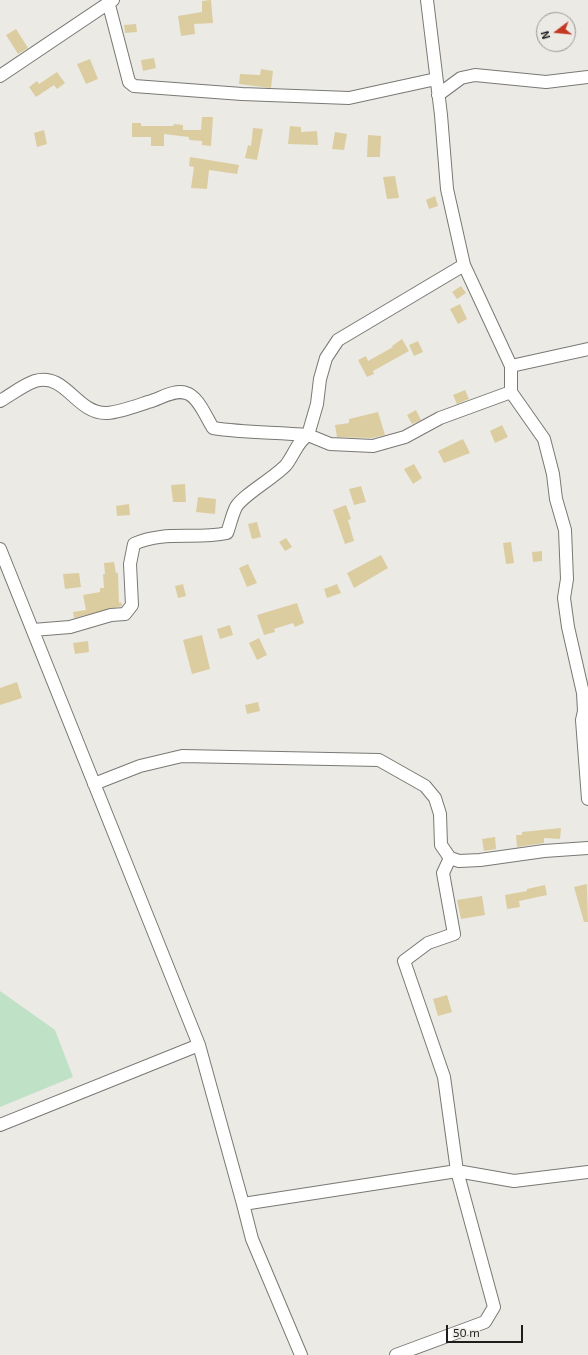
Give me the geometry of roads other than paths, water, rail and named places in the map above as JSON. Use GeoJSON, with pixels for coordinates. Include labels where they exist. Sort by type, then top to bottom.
{"type":"FeatureCollection","features":[{"type":"Feature","properties":{"kind":"street"},"geometry":{"type":"LineString","coordinates":[[427,0],[435,63],[447,189],[464,265],[511,366],[511,392],[544,439],[553,474],[556,499],[565,530],[567,580],[564,598],[568,627],[583,693],[584,710],[582,720],[588,800]]}},
{"type":"Feature","properties":{"kind":"street"},"geometry":{"type":"LineString","coordinates":[[0,76],[111,2],[129,82],[134,86],[242,94],[349,98],[436,79]]}},
{"type":"Feature","properties":{"kind":"street"},"geometry":{"type":"LineString","coordinates":[[438,95],[461,78],[475,75],[546,82],[588,78]]}},
{"type":"Feature","properties":{"kind":"street"},"geometry":{"type":"LineString","coordinates":[[33,630],[70,627],[111,615],[125,614],[132,605],[130,564],[134,544],[165,536],[218,535],[227,533],[236,508],[240,502],[268,482],[287,464],[302,439],[308,435],[318,404],[320,379],[326,358],[338,340],[464,265]]}},
{"type":"Feature","properties":{"kind":"street"},"geometry":{"type":"LineString","coordinates":[[511,366],[588,349]]}},
{"type":"Feature","properties":{"kind":"street"},"geometry":{"type":"LineString","coordinates":[[0,401],[35,381],[51,381],[65,387],[83,406],[95,411],[107,412],[148,403],[173,393],[184,392],[194,395],[213,428],[308,435],[330,444],[372,446],[404,437],[440,418],[511,392]]}},
{"type":"Feature","properties":{"kind":"street"},"geometry":{"type":"LineString","coordinates":[[0,549],[199,1045],[252,1239],[301,1355]]}},
{"type":"Feature","properties":{"kind":"street"},"geometry":{"type":"LineString","coordinates":[[94,784],[140,766],[182,756],[379,760],[425,786],[435,798],[440,814],[441,845],[450,858],[458,861],[472,861],[544,851],[588,848]]}},
{"type":"Feature","properties":{"kind":"street"},"geometry":{"type":"LineString","coordinates":[[396,1355],[485,1322],[494,1307],[457,1171],[444,1077],[404,961],[428,943],[454,934],[443,873],[450,858]]}},
{"type":"Feature","properties":{"kind":"street"},"geometry":{"type":"LineString","coordinates":[[0,1125],[199,1045]]}},
{"type":"Feature","properties":{"kind":"street"},"geometry":{"type":"LineString","coordinates":[[243,1204],[457,1171],[514,1181],[588,1172]]}}]}
